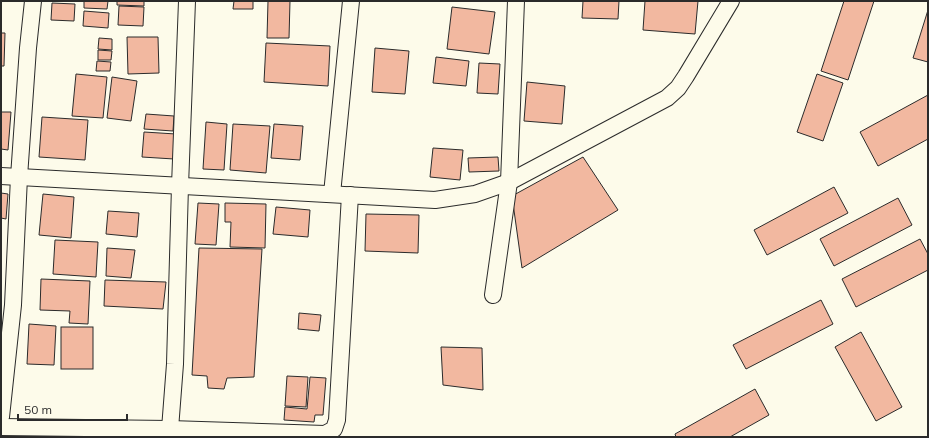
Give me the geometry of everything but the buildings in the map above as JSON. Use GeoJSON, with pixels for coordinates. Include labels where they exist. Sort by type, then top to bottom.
{"type":"FeatureCollection","features":[{"type":"Feature","properties":{"kind":"street"},"geometry":{"type":"LineString","coordinates":[[1,417],[13,305],[28,48],[33,1]]}},
{"type":"Feature","properties":{"kind":"street"},"geometry":{"type":"LineString","coordinates":[[170,429],[175,364],[187,1]]}},
{"type":"Feature","properties":{"kind":"street"},"geometry":{"type":"LineString","coordinates":[[332,194],[351,1]]}},
{"type":"Feature","properties":{"kind":"street"},"geometry":{"type":"LineString","coordinates":[[493,295],[508,182],[516,1]]}},
{"type":"Feature","properties":{"kind":"street"},"geometry":{"type":"LineString","coordinates":[[1,176],[435,200],[475,194],[508,182],[667,98],[678,88],[686,76],[731,1]]}},
{"type":"Feature","properties":{"kind":"street"},"geometry":{"type":"LineString","coordinates":[[1,427],[170,429],[244,434],[325,434],[334,429],[337,420],[350,195]]}}]}
